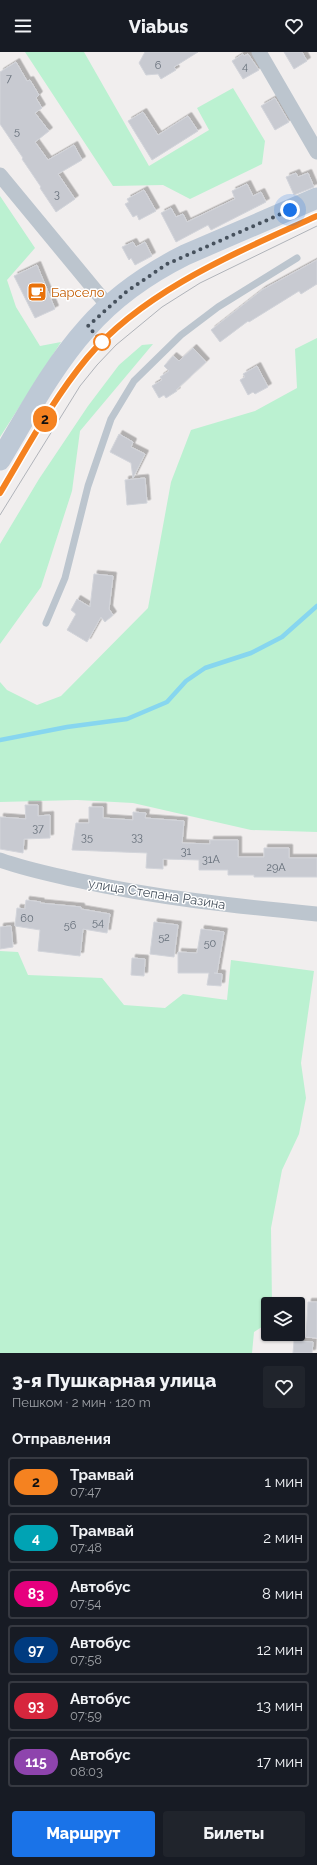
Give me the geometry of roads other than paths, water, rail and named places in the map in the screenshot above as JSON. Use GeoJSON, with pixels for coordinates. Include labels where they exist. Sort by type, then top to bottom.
{"type":"FeatureCollection","features":[{"type":"Feature","properties":{"kind":"main road"},"geometry":{"type":"LineString","coordinates":[[0,460],[56,368],[88,326],[126,292],[167,264],[317,198]]}},
{"type":"Feature","properties":{"kind":"street"},"geometry":{"type":"LineString","coordinates":[[259,52],[317,152]]}},
{"type":"Feature","properties":{"kind":"street"},"geometry":{"type":"LineString","coordinates":[[0,175],[109,308]]}},
{"type":"Feature","properties":{"kind":"street","name":"улица Степана Разина"},"geometry":{"type":"LineString","coordinates":[[0,860],[23,868],[114,889],[217,904],[317,914]]}},
{"type":"Feature","properties":{"kind":"lane"},"geometry":{"type":"LineString","coordinates":[[46,623],[65,578],[88,486],[111,418],[134,381],[181,336],[218,307],[297,258]]}},
{"type":"Feature","properties":{"kind":"waterway"},"geometry":{"type":"LineString","coordinates":[[0,740],[67,727],[127,719],[167,702],[186,681],[205,668],[251,653],[282,637],[317,606]]}},
{"type":"Feature","properties":{"kind":"tram line"},"geometry":{"type":"LineString","coordinates":[[0,493],[63,390],[87,358],[110,334],[136,312],[194,275],[317,216]]}},
{"type":"Feature","properties":{"kind":"tram line","name":"2"},"geometry":{"type":"LineString","coordinates":[[0,493],[70,380],[87,358],[106,338],[156,298],[196,274],[317,216]]}},
{"type":"Feature","properties":{"kind":"tram line"},"geometry":{"type":"LineString","coordinates":[[0,515],[80,386],[116,345],[162,307],[200,283],[317,226]]}},
{"type":"Feature","properties":{"kind":"place","name":"Барсело"},"geometry":{"type":"Point","coordinates":[37,292]}}]}
